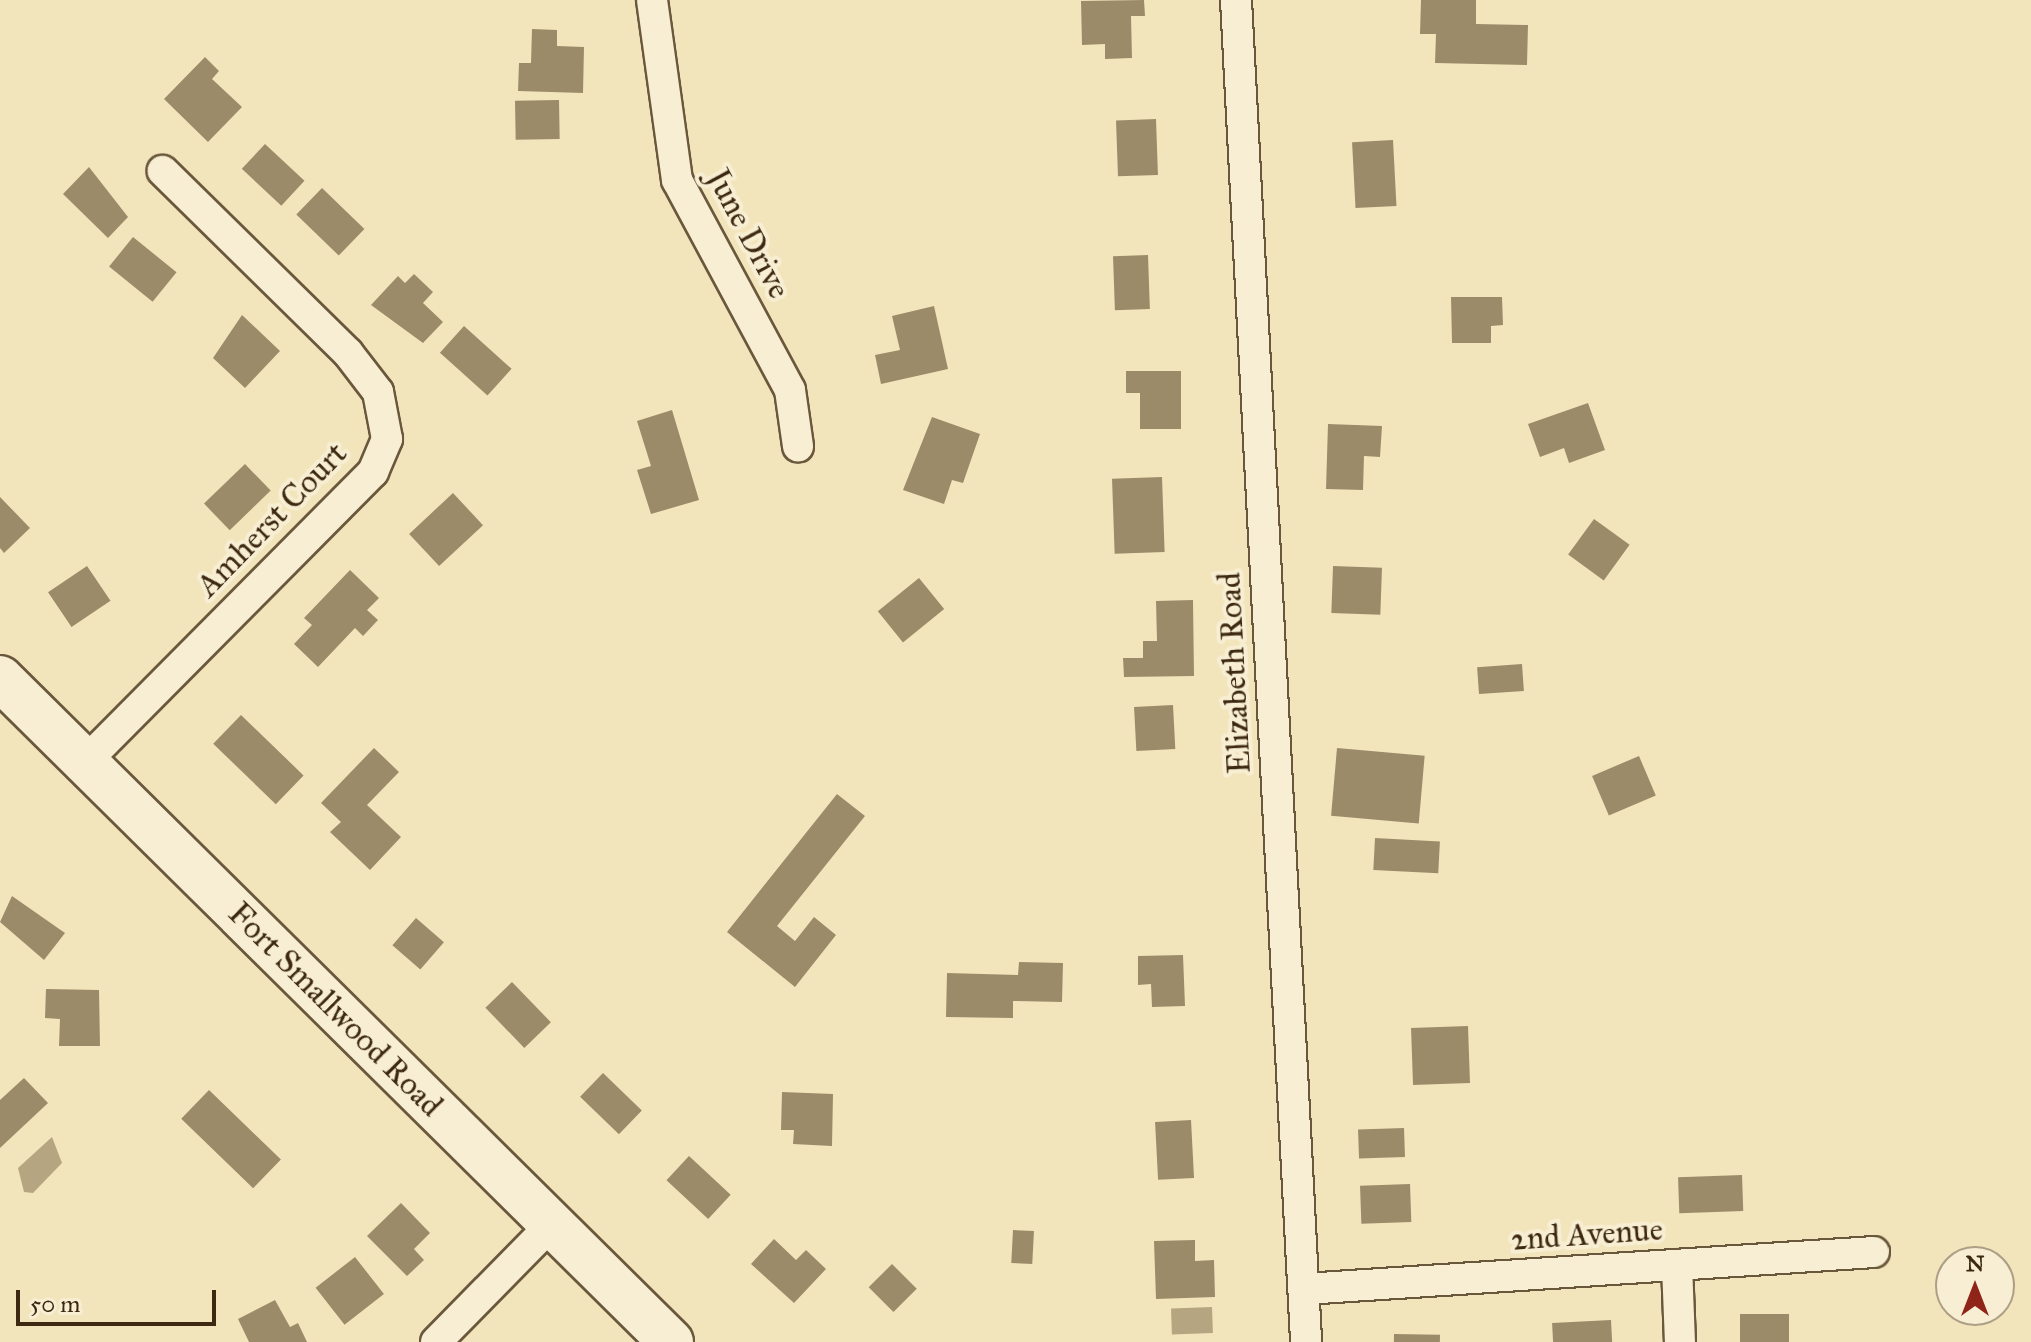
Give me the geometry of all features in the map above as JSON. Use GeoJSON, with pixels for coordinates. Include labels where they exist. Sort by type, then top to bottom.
{"type":"FeatureCollection","features":[{"type":"Feature","properties":{"kind":"main road","name":"Fort Smallwood Road"},"geometry":{"type":"LineString","coordinates":[[0,678],[671,1342]]}},
{"type":"Feature","properties":{"kind":"street","name":"June Drive"},"geometry":{"type":"LineString","coordinates":[[652,0],[677,180],[790,390],[798,446]]}},
{"type":"Feature","properties":{"kind":"street","name":"Elizabeth Road"},"geometry":{"type":"LineString","coordinates":[[1236,0],[1306,1342]]}},
{"type":"Feature","properties":{"kind":"street","name":"Amherst Court"},"geometry":{"type":"LineString","coordinates":[[85,762],[373,472],[387,439],[378,392],[348,353],[163,171]]}},
{"type":"Feature","properties":{"kind":"street"},"geometry":{"type":"LineString","coordinates":[[436,1342],[551,1225]]}},
{"type":"Feature","properties":{"kind":"street","name":"2nd Avenue"},"geometry":{"type":"LineString","coordinates":[[1304,1289],[1874,1252]]}},
{"type":"Feature","properties":{"kind":"street"},"geometry":{"type":"LineString","coordinates":[[1677,1265],[1680,1342]]}},
{"type":"Feature","properties":{"kind":"shaded area"},"geometry":{"type":"Polygon","coordinates":[[[52,1137],[62,1163],[33,1193],[24,1192],[18,1168],[52,1137]]]}},
{"type":"Feature","properties":{"kind":"shaded area"},"geometry":{"type":"Polygon","coordinates":[[[1212,1307],[1213,1333],[1172,1334],[1171,1308],[1212,1307]]]}},
{"type":"Feature","properties":{"kind":"building"},"geometry":{"type":"Polygon","coordinates":[[[1144,0],[1145,16],[1131,16],[1132,58],[1105,59],[1105,44],[1082,45],[1081,1],[1144,0]]]}},
{"type":"Feature","properties":{"kind":"building"},"geometry":{"type":"Polygon","coordinates":[[[1421,0],[1476,0],[1476,24],[1528,25],[1527,65],[1435,63],[1436,34],[1420,34],[1421,0]]]}},
{"type":"Feature","properties":{"kind":"building"},"geometry":{"type":"Polygon","coordinates":[[[532,29],[557,30],[557,46],[584,47],[583,93],[518,91],[519,63],[531,63],[532,29]]]}},
{"type":"Feature","properties":{"kind":"building"},"geometry":{"type":"Polygon","coordinates":[[[205,57],[219,71],[212,79],[242,107],[208,142],[164,99],[205,57]]]}},
{"type":"Feature","properties":{"kind":"building"},"geometry":{"type":"Polygon","coordinates":[[[559,100],[560,139],[516,140],[515,101],[559,100]]]}},
{"type":"Feature","properties":{"kind":"building"},"geometry":{"type":"Polygon","coordinates":[[[1156,119],[1158,175],[1118,176],[1116,120],[1156,119]]]}},
{"type":"Feature","properties":{"kind":"building"},"geometry":{"type":"Polygon","coordinates":[[[1393,140],[1396,206],[1356,208],[1352,142],[1393,140]]]}},
{"type":"Feature","properties":{"kind":"building"},"geometry":{"type":"Polygon","coordinates":[[[265,144],[304,181],[281,206],[242,169],[265,144]]]}},
{"type":"Feature","properties":{"kind":"building"},"geometry":{"type":"Polygon","coordinates":[[[89,167],[128,217],[108,238],[63,194],[89,167]]]}},
{"type":"Feature","properties":{"kind":"building"},"geometry":{"type":"Polygon","coordinates":[[[322,188],[364,229],[339,256],[296,215],[322,188]]]}},
{"type":"Feature","properties":{"kind":"building"},"geometry":{"type":"Polygon","coordinates":[[[133,237],[177,272],[153,302],[109,267],[133,237]]]}},
{"type":"Feature","properties":{"kind":"building"},"geometry":{"type":"Polygon","coordinates":[[[1148,255],[1150,309],[1115,310],[1113,256],[1148,255]]]}},
{"type":"Feature","properties":{"kind":"building"},"geometry":{"type":"Polygon","coordinates":[[[414,274],[433,292],[423,303],[443,322],[423,343],[371,305],[398,276],[405,283],[414,274]]]}},
{"type":"Feature","properties":{"kind":"building"},"geometry":{"type":"Polygon","coordinates":[[[1451,297],[1502,297],[1503,325],[1491,326],[1491,343],[1452,343],[1451,297]]]}},
{"type":"Feature","properties":{"kind":"building"},"geometry":{"type":"Polygon","coordinates":[[[934,306],[948,369],[881,384],[875,355],[900,350],[892,316],[934,306]]]}},
{"type":"Feature","properties":{"kind":"building"},"geometry":{"type":"Polygon","coordinates":[[[242,315],[280,351],[245,388],[213,358],[242,315]]]}},
{"type":"Feature","properties":{"kind":"building"},"geometry":{"type":"Polygon","coordinates":[[[464,326],[512,369],[487,396],[440,353],[464,326]]]}},
{"type":"Feature","properties":{"kind":"building"},"geometry":{"type":"Polygon","coordinates":[[[1126,371],[1181,371],[1181,429],[1140,429],[1140,393],[1126,393],[1126,371]]]}},
{"type":"Feature","properties":{"kind":"building"},"geometry":{"type":"Polygon","coordinates":[[[1588,403],[1605,450],[1569,463],[1564,448],[1540,457],[1528,424],[1588,403]]]}},
{"type":"Feature","properties":{"kind":"building"},"geometry":{"type":"Polygon","coordinates":[[[672,410],[699,500],[651,514],[637,470],[651,466],[637,421],[672,410]]]}},
{"type":"Feature","properties":{"kind":"building"},"geometry":{"type":"Polygon","coordinates":[[[932,417],[980,434],[963,483],[952,480],[944,504],[903,490],[932,417]]]}},
{"type":"Feature","properties":{"kind":"building"},"geometry":{"type":"Polygon","coordinates":[[[1328,424],[1382,426],[1380,457],[1364,456],[1363,490],[1326,489],[1328,424]]]}},
{"type":"Feature","properties":{"kind":"building"},"geometry":{"type":"Polygon","coordinates":[[[245,464],[271,491],[230,530],[204,504],[245,464]]]}},
{"type":"Feature","properties":{"kind":"building"},"geometry":{"type":"Polygon","coordinates":[[[1162,477],[1165,552],[1115,554],[1112,479],[1162,477]]]}},
{"type":"Feature","properties":{"kind":"building"},"geometry":{"type":"Polygon","coordinates":[[[453,493],[483,525],[439,566],[409,534],[453,493]]]}},
{"type":"Feature","properties":{"kind":"building"},"geometry":{"type":"Polygon","coordinates":[[[0,497],[30,528],[4,553],[0,548],[0,497]]]}},
{"type":"Feature","properties":{"kind":"building"},"geometry":{"type":"Polygon","coordinates":[[[1594,519],[1630,545],[1604,580],[1568,555],[1594,519]]]}},
{"type":"Feature","properties":{"kind":"building"},"geometry":{"type":"Polygon","coordinates":[[[87,566],[110,601],[72,627],[48,592],[87,566]]]}},
{"type":"Feature","properties":{"kind":"building"},"geometry":{"type":"Polygon","coordinates":[[[1333,566],[1382,568],[1380,615],[1331,613],[1333,566]]]}},
{"type":"Feature","properties":{"kind":"building"},"geometry":{"type":"Polygon","coordinates":[[[350,570],[379,598],[367,610],[378,620],[363,636],[355,628],[318,667],[294,644],[312,625],[304,618],[350,570]]]}},
{"type":"Feature","properties":{"kind":"building"},"geometry":{"type":"Polygon","coordinates":[[[919,578],[944,609],[903,642],[878,611],[919,578]]]}},
{"type":"Feature","properties":{"kind":"building"},"geometry":{"type":"Polygon","coordinates":[[[1193,600],[1194,676],[1124,677],[1123,658],[1143,658],[1143,641],[1157,641],[1156,601],[1193,600]]]}},
{"type":"Feature","properties":{"kind":"building"},"geometry":{"type":"Polygon","coordinates":[[[1522,664],[1524,691],[1479,694],[1477,667],[1522,664]]]}},
{"type":"Feature","properties":{"kind":"building"},"geometry":{"type":"Polygon","coordinates":[[[1173,705],[1175,749],[1136,751],[1134,707],[1173,705]]]}},
{"type":"Feature","properties":{"kind":"building"},"geometry":{"type":"Polygon","coordinates":[[[241,715],[304,775],[276,804],[213,744],[241,715]]]}},
{"type":"Feature","properties":{"kind":"building"},"geometry":{"type":"Polygon","coordinates":[[[374,748],[399,772],[367,805],[401,837],[370,870],[330,832],[341,822],[321,803],[374,748]]]}},
{"type":"Feature","properties":{"kind":"building"},"geometry":{"type":"Polygon","coordinates":[[[1337,748],[1425,756],[1419,823],[1331,816],[1337,748]]]}},
{"type":"Feature","properties":{"kind":"building"},"geometry":{"type":"Polygon","coordinates":[[[1639,756],[1656,796],[1609,816],[1592,776],[1639,756]]]}},
{"type":"Feature","properties":{"kind":"building"},"geometry":{"type":"Polygon","coordinates":[[[837,794],[865,816],[777,926],[795,941],[814,917],[836,935],[795,987],[727,932],[837,794]]]}},
{"type":"Feature","properties":{"kind":"building"},"geometry":{"type":"Polygon","coordinates":[[[1375,838],[1440,841],[1438,873],[1373,870],[1375,838]]]}},
{"type":"Feature","properties":{"kind":"building"},"geometry":{"type":"Polygon","coordinates":[[[12,896],[65,933],[44,960],[0,922],[12,896]]]}},
{"type":"Feature","properties":{"kind":"building"},"geometry":{"type":"Polygon","coordinates":[[[416,918],[444,942],[420,969],[392,945],[416,918]]]}},
{"type":"Feature","properties":{"kind":"building"},"geometry":{"type":"Polygon","coordinates":[[[1183,955],[1185,1006],[1152,1007],[1151,984],[1138,985],[1138,956],[1183,955]]]}},
{"type":"Feature","properties":{"kind":"building"},"geometry":{"type":"Polygon","coordinates":[[[1019,962],[1063,963],[1062,1002],[1013,1001],[1013,1018],[946,1017],[947,973],[1018,975],[1019,962]]]}},
{"type":"Feature","properties":{"kind":"building"},"geometry":{"type":"Polygon","coordinates":[[[512,982],[551,1022],[524,1048],[485,1008],[512,982]]]}},
{"type":"Feature","properties":{"kind":"building"},"geometry":{"type":"Polygon","coordinates":[[[46,989],[99,990],[100,1046],[59,1046],[60,1019],[45,1018],[46,989]]]}},
{"type":"Feature","properties":{"kind":"building"},"geometry":{"type":"Polygon","coordinates":[[[1468,1026],[1470,1083],[1413,1085],[1411,1028],[1468,1026]]]}},
{"type":"Feature","properties":{"kind":"building"},"geometry":{"type":"Polygon","coordinates":[[[603,1073],[642,1111],[619,1134],[580,1097],[603,1073]]]}},
{"type":"Feature","properties":{"kind":"building"},"geometry":{"type":"Polygon","coordinates":[[[24,1078],[48,1103],[0,1148],[0,1100],[24,1078]]]}},
{"type":"Feature","properties":{"kind":"building"},"geometry":{"type":"Polygon","coordinates":[[[209,1090],[281,1159],[253,1188],[181,1119],[209,1090]]]}},
{"type":"Feature","properties":{"kind":"building"},"geometry":{"type":"Polygon","coordinates":[[[782,1092],[833,1094],[832,1146],[793,1144],[794,1130],[781,1130],[782,1092]]]}},
{"type":"Feature","properties":{"kind":"building"},"geometry":{"type":"Polygon","coordinates":[[[1191,1120],[1194,1178],[1158,1180],[1155,1122],[1191,1120]]]}},
{"type":"Feature","properties":{"kind":"building"},"geometry":{"type":"Polygon","coordinates":[[[1404,1128],[1405,1157],[1359,1159],[1358,1130],[1404,1128]]]}},
{"type":"Feature","properties":{"kind":"building"},"geometry":{"type":"Polygon","coordinates":[[[689,1156],[731,1195],[708,1219],[666,1180],[689,1156]]]}},
{"type":"Feature","properties":{"kind":"building"},"geometry":{"type":"Polygon","coordinates":[[[1742,1175],[1743,1211],[1679,1213],[1678,1177],[1742,1175]]]}},
{"type":"Feature","properties":{"kind":"building"},"geometry":{"type":"Polygon","coordinates":[[[1410,1184],[1411,1222],[1361,1224],[1360,1186],[1410,1184]]]}},
{"type":"Feature","properties":{"kind":"building"},"geometry":{"type":"Polygon","coordinates":[[[401,1203],[430,1233],[414,1249],[424,1260],[407,1276],[367,1236],[401,1203]]]}},
{"type":"Feature","properties":{"kind":"building"},"geometry":{"type":"Polygon","coordinates":[[[1013,1230],[1034,1231],[1032,1264],[1011,1263],[1013,1230]]]}},
{"type":"Feature","properties":{"kind":"building"},"geometry":{"type":"Polygon","coordinates":[[[774,1239],[796,1260],[806,1250],[826,1269],[794,1303],[751,1264],[774,1239]]]}},
{"type":"Feature","properties":{"kind":"building"},"geometry":{"type":"Polygon","coordinates":[[[1195,1240],[1195,1261],[1214,1260],[1215,1297],[1156,1299],[1154,1241],[1195,1240]]]}},
{"type":"Feature","properties":{"kind":"building"},"geometry":{"type":"Polygon","coordinates":[[[355,1257],[384,1294],[345,1325],[316,1288],[355,1257]]]}},
{"type":"Feature","properties":{"kind":"building"},"geometry":{"type":"Polygon","coordinates":[[[892,1264],[917,1289],[893,1312],[869,1287],[892,1264]]]}},
{"type":"Feature","properties":{"kind":"building"},"geometry":{"type":"Polygon","coordinates":[[[275,1300],[290,1327],[298,1323],[307,1342],[249,1342],[238,1319],[275,1300]]]}},
{"type":"Feature","properties":{"kind":"building"},"geometry":{"type":"Polygon","coordinates":[[[1740,1314],[1789,1314],[1789,1342],[1740,1342],[1740,1314]]]}},
{"type":"Feature","properties":{"kind":"building"},"geometry":{"type":"Polygon","coordinates":[[[1611,1320],[1612,1342],[1553,1342],[1552,1323],[1611,1320]]]}},
{"type":"Feature","properties":{"kind":"building"},"geometry":{"type":"Polygon","coordinates":[[[1394,1334],[1440,1335],[1440,1342],[1394,1342],[1394,1334]]]}}]}
